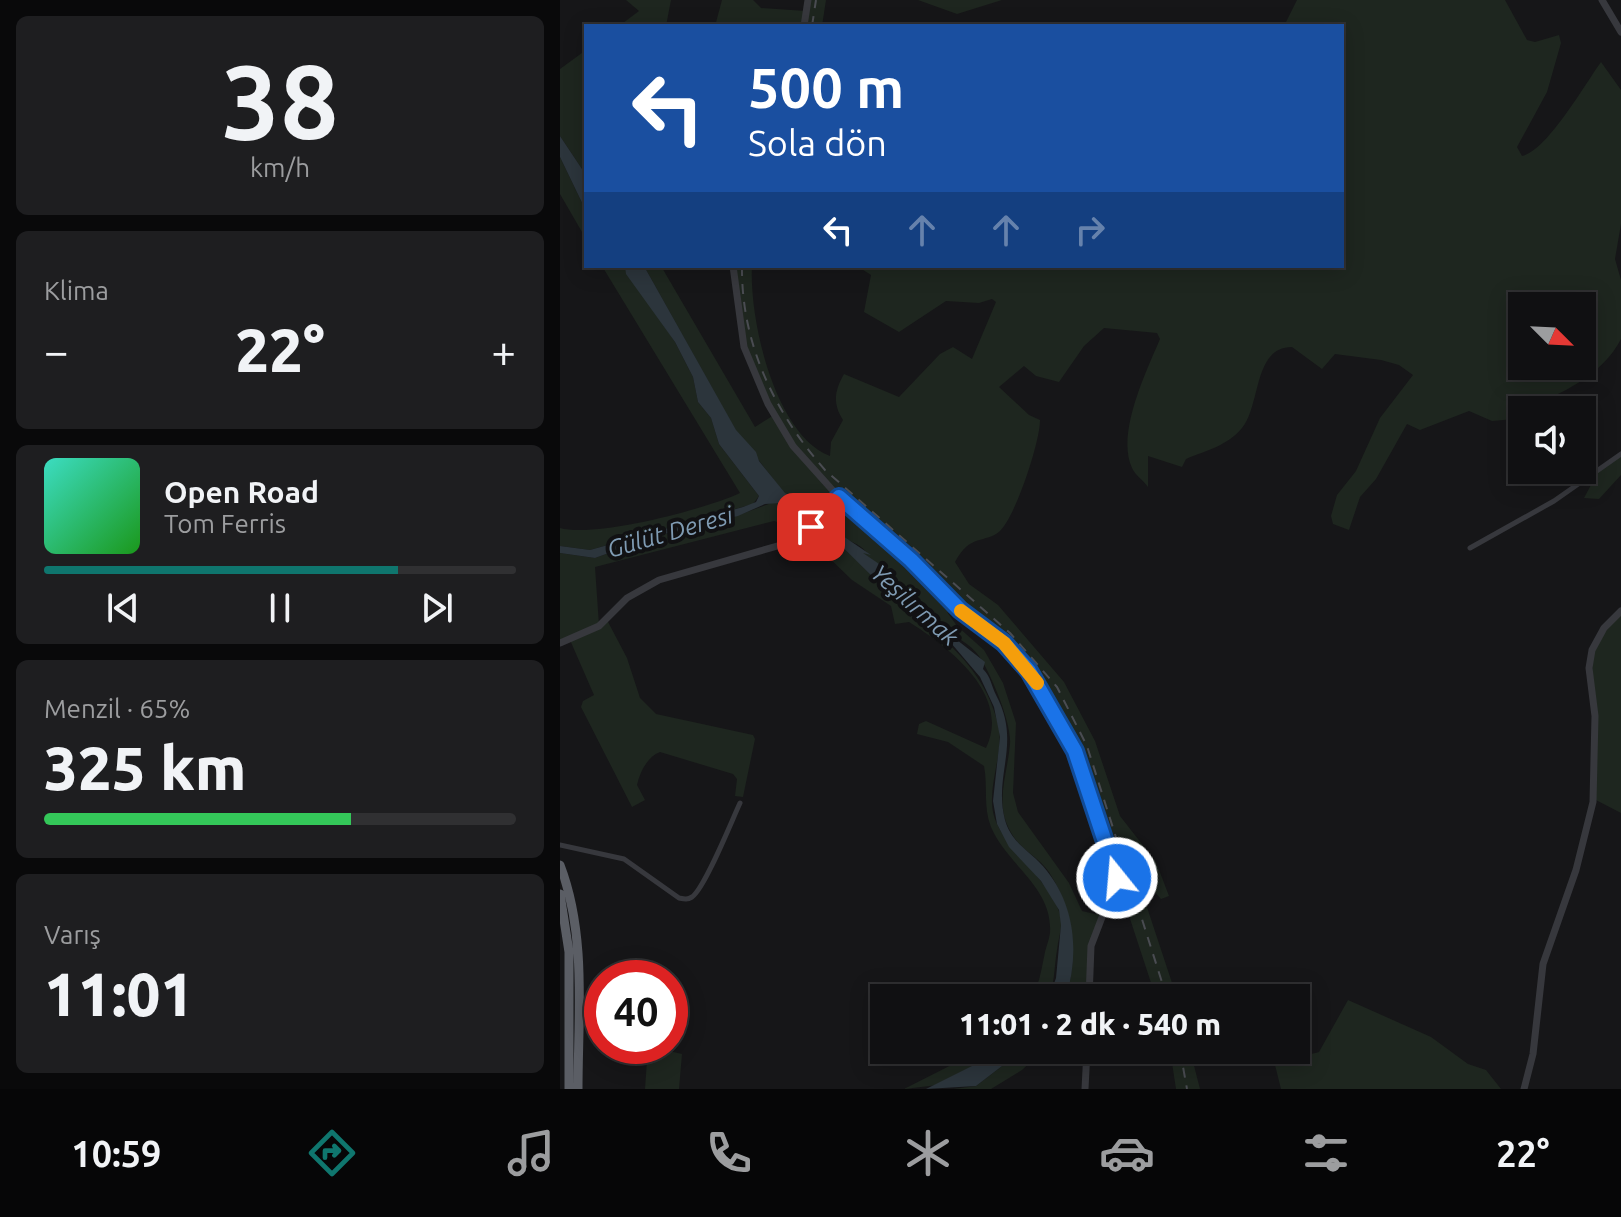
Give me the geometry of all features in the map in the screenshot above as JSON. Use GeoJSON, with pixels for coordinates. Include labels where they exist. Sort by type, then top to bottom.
{"type":"FeatureCollection","features":[{"type":"Feature","properties":{"kind":"highway"},"geometry":{"type":"LineString","coordinates":[[560,865],[570,895],[578,953],[578,1089]]}},
{"type":"Feature","properties":{"kind":"highway"},"geometry":{"type":"LineString","coordinates":[[560,894],[569,952],[569,1089]]}},
{"type":"Feature","properties":{"kind":"street"},"geometry":{"type":"LineString","coordinates":[[804,24],[808,0]]}},
{"type":"Feature","properties":{"kind":"street"},"geometry":{"type":"LineString","coordinates":[[1602,0],[1621,32]]}},
{"type":"Feature","properties":{"kind":"street"},"geometry":{"type":"LineString","coordinates":[[733,268],[744,347],[788,438],[837,500],[911,560],[960,610],[1019,659],[1045,694],[1075,751],[1117,878],[1091,946],[1090,984]]}},
{"type":"Feature","properties":{"kind":"street"},"geometry":{"type":"LineString","coordinates":[[1470,548],[1554,501],[1621,454]]}},
{"type":"Feature","properties":{"kind":"street"},"geometry":{"type":"LineString","coordinates":[[560,643],[607,620],[627,598],[648,585],[786,545],[811,527],[837,500]]}},
{"type":"Feature","properties":{"kind":"street"},"geometry":{"type":"LineString","coordinates":[[1524,1089],[1533,1054],[1543,964],[1576,870],[1593,802],[1595,716],[1590,659],[1599,635],[1621,611]]}},
{"type":"Feature","properties":{"kind":"street"},"geometry":{"type":"LineString","coordinates":[[560,845],[624,859],[679,898],[688,899],[695,894],[706,874],[740,803]]}},
{"type":"Feature","properties":{"kind":"street"},"geometry":{"type":"LineString","coordinates":[[1085,1089],[1086,1064]]}},
{"type":"Feature","properties":{"kind":"shaded area"},"geometry":{"type":"Polygon","coordinates":[[[626,0],[671,0],[666,24],[622,24],[639,11],[626,0]]]}},
{"type":"Feature","properties":{"kind":"shaded area"},"geometry":{"type":"Polygon","coordinates":[[[722,0],[753,0],[761,8],[806,11],[808,0],[826,0],[822,24],[716,24],[722,0]]]}},
{"type":"Feature","properties":{"kind":"shaded area"},"geometry":{"type":"Polygon","coordinates":[[[918,0],[1002,0],[957,14],[918,0]]]}},
{"type":"Feature","properties":{"kind":"shaded area"},"geometry":{"type":"Polygon","coordinates":[[[1297,0],[1505,0],[1527,40],[1535,42],[1559,35],[1561,43],[1547,92],[1517,147],[1522,156],[1532,151],[1554,130],[1601,62],[1621,90],[1621,224],[1615,259],[1621,280],[1621,339],[1613,352],[1596,370],[1596,292],[1508,292],[1508,380],[1582,380],[1553,396],[1508,396],[1508,420],[1492,421],[1469,411],[1420,430],[1407,424],[1376,479],[1360,497],[1349,530],[1333,524],[1331,516],[1337,495],[1356,471],[1380,418],[1413,375],[1399,365],[1335,354],[1322,369],[1292,347],[1279,350],[1270,356],[1264,367],[1242,428],[1216,447],[1186,459],[1182,467],[1148,456],[1148,487],[1132,468],[1128,438],[1135,403],[1160,339],[1157,333],[1104,328],[1084,346],[1059,382],[1036,376],[1024,366],[999,387],[1029,415],[1040,420],[1036,445],[1026,479],[1006,523],[994,535],[966,547],[955,562],[969,584],[998,605],[1064,682],[1095,741],[1120,816],[1156,862],[1169,896],[1161,899],[1152,889],[1141,889],[1172,984],[1151,984],[1075,751],[1029,671],[978,627],[947,612],[957,626],[984,650],[1003,683],[1016,723],[1013,793],[1018,812],[1069,883],[1082,911],[1103,916],[1091,946],[1089,984],[1069,984],[1072,932],[1064,902],[1049,872],[1021,846],[1006,822],[1003,793],[1010,735],[984,664],[971,647],[939,624],[919,599],[857,550],[867,553],[862,548],[836,531],[825,517],[841,500],[836,495],[819,513],[785,494],[736,431],[645,268],[662,268],[755,427],[774,415],[744,347],[733,268],[752,268],[755,316],[769,373],[780,401],[794,425],[811,444],[830,456],[831,442],[843,420],[836,397],[844,374],[899,397],[940,354],[953,347],[972,359],[996,302],[992,299],[979,303],[946,301],[899,332],[864,312],[871,275],[860,268],[1344,268],[1344,24],[1285,24],[1297,0]]]}},
{"type":"Feature","properties":{"kind":"shaded area"},"geometry":{"type":"Polygon","coordinates":[[[584,51],[584,172],[560,136],[560,69],[584,51]]]}},
{"type":"Feature","properties":{"kind":"shaded area"},"geometry":{"type":"Polygon","coordinates":[[[560,157],[584,207],[584,236],[560,194],[560,157]]]}},
{"type":"Feature","properties":{"kind":"shaded area"},"geometry":{"type":"Polygon","coordinates":[[[603,268],[626,268],[675,342],[693,377],[698,402],[711,418],[719,444],[759,496],[753,504],[590,550],[560,546],[560,528],[577,530],[624,526],[703,507],[740,493],[603,268]]]}},
{"type":"Feature","properties":{"kind":"shaded area"},"geometry":{"type":"Polygon","coordinates":[[[1621,454],[1621,475],[1599,499],[1584,498],[1591,484],[1596,484],[1600,468],[1621,454]]]}},
{"type":"Feature","properties":{"kind":"shaded area"},"geometry":{"type":"Polygon","coordinates":[[[774,502],[814,518],[803,530],[774,521],[595,567],[599,625],[607,620],[627,658],[640,698],[656,714],[753,735],[755,739],[743,797],[735,796],[737,779],[733,774],[660,752],[648,761],[638,780],[637,785],[645,800],[632,807],[581,707],[583,701],[594,695],[570,640],[560,643],[560,553],[595,558],[656,536],[720,522],[774,502]]]}},
{"type":"Feature","properties":{"kind":"shaded area"},"geometry":{"type":"Polygon","coordinates":[[[819,523],[880,584],[950,645],[979,680],[990,701],[1000,736],[993,814],[1005,837],[1052,897],[1061,920],[1052,984],[1038,984],[1049,936],[1049,917],[1037,889],[998,841],[991,827],[984,766],[948,742],[917,734],[919,724],[926,721],[986,748],[992,728],[990,709],[983,691],[972,674],[941,644],[909,622],[895,624],[891,606],[852,580],[823,552],[798,548],[819,523]]]}},
{"type":"Feature","properties":{"kind":"shaded area"},"geometry":{"type":"Polygon","coordinates":[[[1621,611],[1621,813],[1594,799],[1592,650],[1621,611]]]}},
{"type":"Feature","properties":{"kind":"shaded area"},"geometry":{"type":"Polygon","coordinates":[[[1348,1000],[1431,1037],[1468,1064],[1486,1070],[1501,1089],[1281,1089],[1275,1064],[1310,1064],[1310,1054],[1319,1052],[1348,1000]]]}},
{"type":"Feature","properties":{"kind":"shaded area"},"geometry":{"type":"Polygon","coordinates":[[[647,1064],[681,1064],[679,1089],[645,1089],[647,1064]]]}},
{"type":"Feature","properties":{"kind":"shaded area"},"geometry":{"type":"Polygon","coordinates":[[[953,1064],[978,1064],[938,1085],[904,1089],[953,1064]]]}},
{"type":"Feature","properties":{"kind":"shaded area"},"geometry":{"type":"Polygon","coordinates":[[[1005,1064],[1028,1064],[991,1089],[953,1089],[976,1086],[1005,1064]]]}},
{"type":"Feature","properties":{"kind":"shaded area"},"geometry":{"type":"Polygon","coordinates":[[[1172,1064],[1194,1064],[1200,1089],[1176,1089],[1172,1064]]]}},
{"type":"Feature","properties":{"kind":"water"},"geometry":{"type":"Polygon","coordinates":[[[560,136],[584,172],[584,207],[560,157],[560,136]]]}},
{"type":"Feature","properties":{"kind":"water"},"geometry":{"type":"Polygon","coordinates":[[[625,268],[645,268],[736,430],[785,493],[819,513],[840,534],[871,555],[863,553],[888,570],[900,586],[929,608],[938,625],[985,662],[983,669],[1007,729],[1002,788],[1005,820],[1013,836],[1057,885],[1064,900],[1072,932],[1073,965],[1069,984],[1054,984],[1061,925],[1059,910],[1041,881],[1009,847],[997,824],[993,801],[1000,737],[994,707],[980,677],[951,643],[882,586],[811,516],[781,503],[765,504],[738,516],[656,536],[595,558],[560,553],[560,546],[590,550],[756,502],[759,496],[719,444],[711,418],[698,402],[693,377],[675,342],[626,274],[625,268]]]}},
{"type":"Feature","properties":{"kind":"water"},"geometry":{"type":"Polygon","coordinates":[[[976,1064],[1005,1064],[976,1086],[926,1089],[976,1064]]]}},
{"type":"Feature","properties":{"kind":"railway"},"geometry":{"type":"LineString","coordinates":[[812,24],[816,0]]}},
{"type":"Feature","properties":{"kind":"railway"},"geometry":{"type":"LineString","coordinates":[[742,268],[748,323],[764,376],[807,448],[825,470],[1010,633],[1057,687],[1087,746],[1163,984]]}},
{"type":"Feature","properties":{"kind":"railway"},"geometry":{"type":"LineString","coordinates":[[1183,1064],[1187,1089]]}},
{"type":"Feature","properties":{"kind":"slow traffic"},"geometry":{"type":"LineString","coordinates":[[961,611],[1004,643],[1037,683]]}},
{"type":"Feature","properties":{"kind":"route"},"geometry":{"type":"LineString","coordinates":[[811,527],[839,497],[911,560],[951,602],[1004,643],[1019,659],[1045,694],[1075,751],[1117,878]]}},
{"type":"Feature","properties":{"kind":"water label","name":"Gülüt Deresi"},"geometry":{"type":"Point","coordinates":[670,532]}},
{"type":"Feature","properties":{"kind":"water label","name":"Yeşilırmak"},"geometry":{"type":"Point","coordinates":[915,605]}}]}
